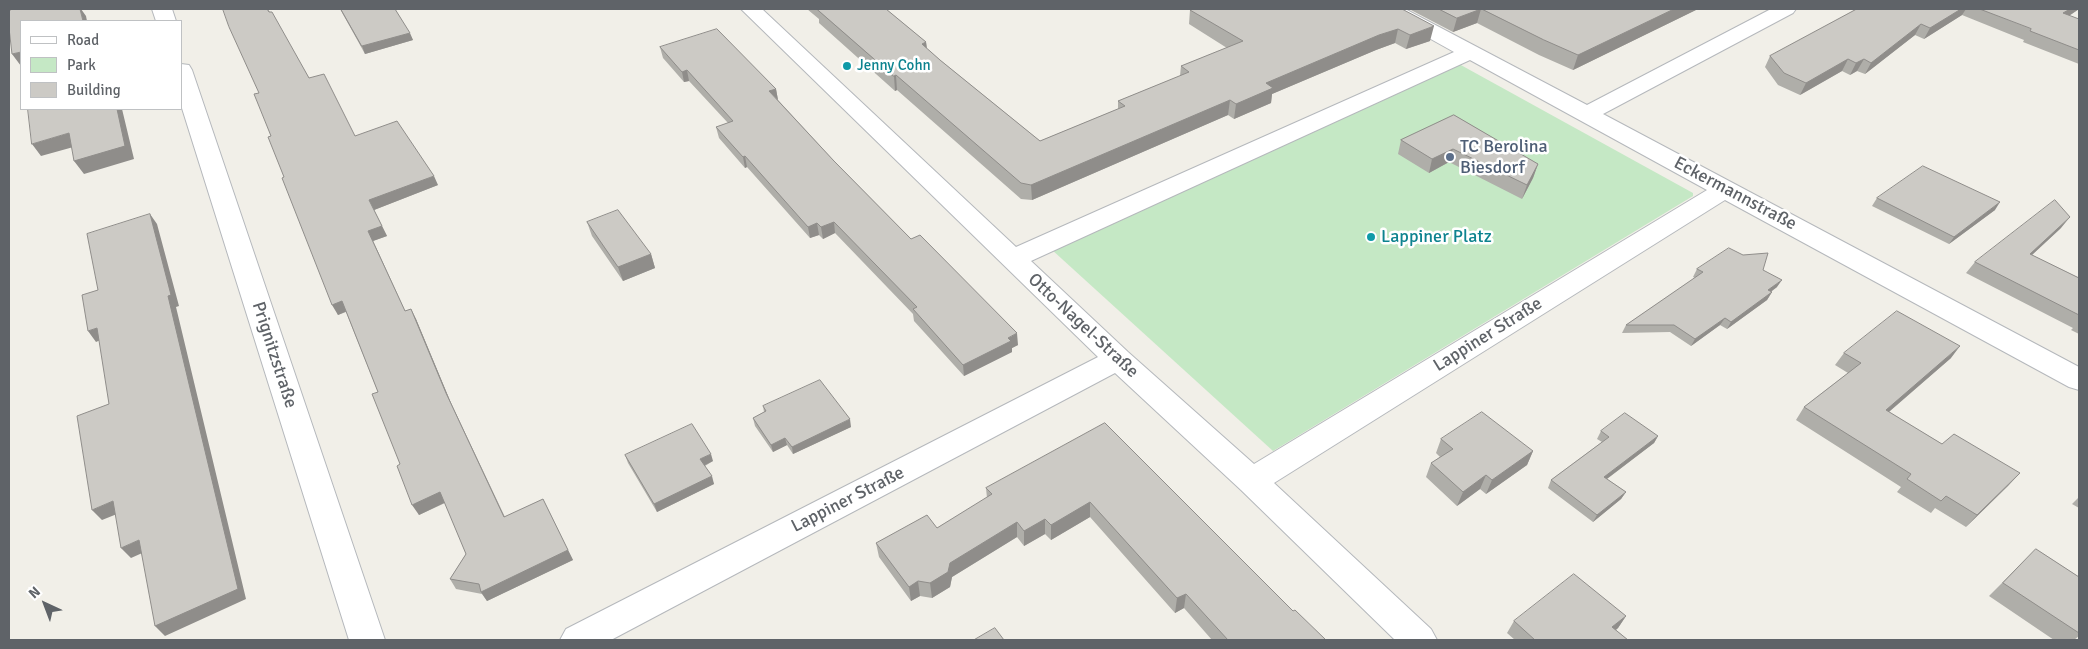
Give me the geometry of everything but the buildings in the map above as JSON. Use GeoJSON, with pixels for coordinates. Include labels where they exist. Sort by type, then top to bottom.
{"type":"FeatureCollection","features":[{"type":"Feature","properties":{"kind":"street","name":"Otto-Nagel-Straße"},"geometry":{"type":"LineString","coordinates":[[751,9],[1012,259],[1252,481],[1419,640]]}},
{"type":"Feature","properties":{"kind":"street","name":"Eckermannstraße"},"geometry":{"type":"LineString","coordinates":[[1391,9],[2079,380]]}},
{"type":"Feature","properties":{"kind":"street"},"geometry":{"type":"LineString","coordinates":[[1587,114],[1786,9]]}},
{"type":"Feature","properties":{"kind":"street"},"geometry":{"type":"LineString","coordinates":[[1012,259],[1470,52]]}},
{"type":"Feature","properties":{"kind":"street","name":"Prignitzstraße"},"geometry":{"type":"LineString","coordinates":[[182,73],[367,640]]}},
{"type":"Feature","properties":{"kind":"street","name":"Lappiner Straße"},"geometry":{"type":"LineString","coordinates":[[1252,481],[1725,189]]}},
{"type":"Feature","properties":{"kind":"street","name":"Lappiner Straße"},"geometry":{"type":"LineString","coordinates":[[578,640],[1118,359]]}},
{"type":"Feature","properties":{"kind":"green space"},"geometry":{"type":"Polygon","coordinates":[[[1459,64],[1693,193],[1693,196],[1273,451],[1051,249],[1459,64]]]}},
{"type":"Feature","properties":{"kind":"place","name":"Jenny Cohn"},"geometry":{"type":"Point","coordinates":[847,66]}},
{"type":"Feature","properties":{"kind":"place","name":"TC Berolina Biesdorf"},"geometry":{"type":"Point","coordinates":[1450,157]}},
{"type":"Feature","properties":{"kind":"place","name":"Lappiner Platz"},"geometry":{"type":"Point","coordinates":[1371,237]}}]}
